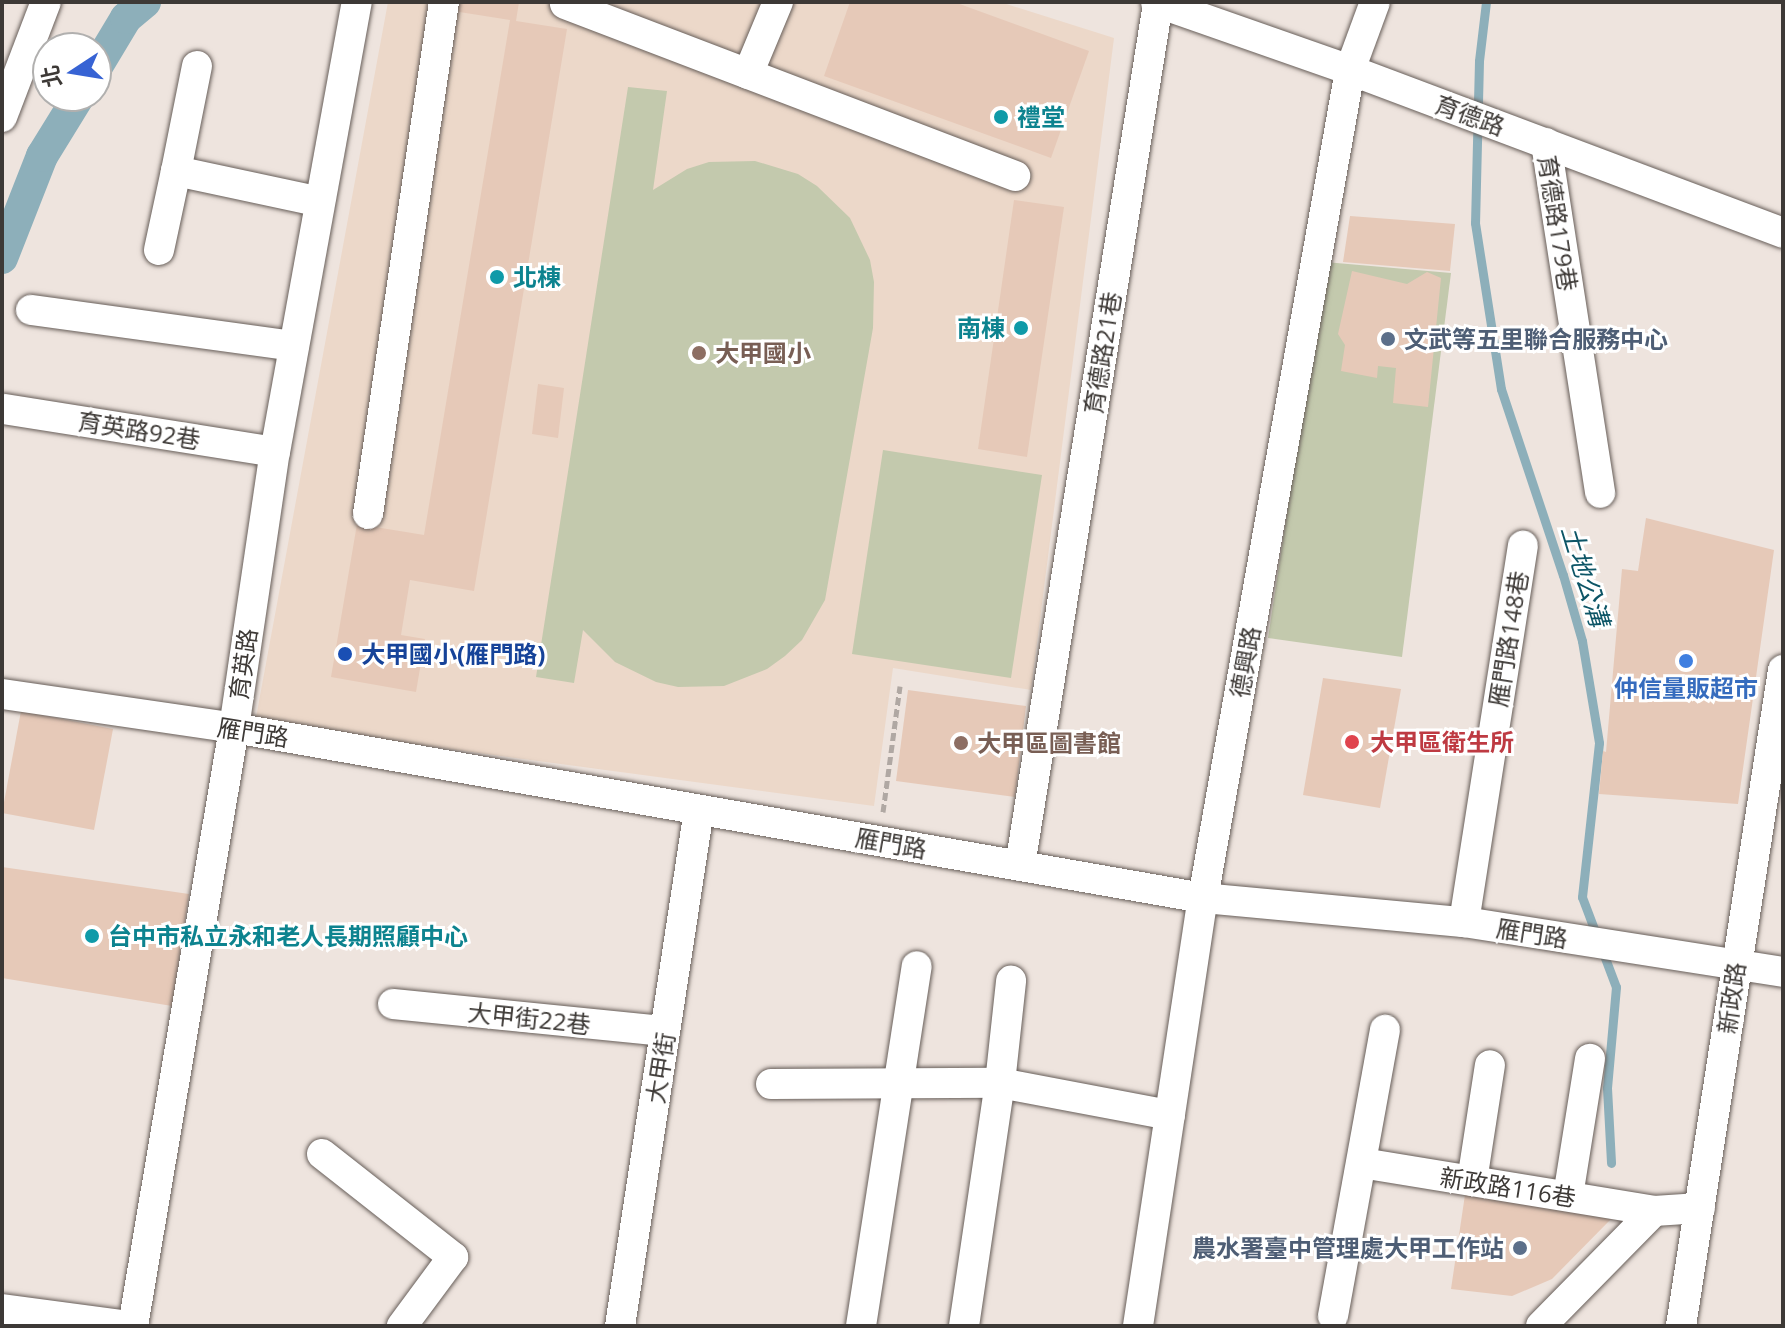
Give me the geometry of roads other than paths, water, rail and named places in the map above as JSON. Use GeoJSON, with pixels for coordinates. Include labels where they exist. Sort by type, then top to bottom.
{"type":"FeatureCollection","features":[{"type":"Feature","properties":{"kind":"street"},"geometry":{"type":"LineString","coordinates":[[2,117],[46,2]]}},
{"type":"Feature","properties":{"kind":"street","name":"育英路"},"geometry":{"type":"LineString","coordinates":[[132,1326],[234,728],[275,452],[357,2]]}},
{"type":"Feature","properties":{"kind":"street"},"geometry":{"type":"LineString","coordinates":[[368,514],[444,2]]}},
{"type":"Feature","properties":{"kind":"street"},"geometry":{"type":"LineString","coordinates":[[748,74],[778,2]]}},
{"type":"Feature","properties":{"kind":"street","name":"育德路"},"geometry":{"type":"LineString","coordinates":[[1157,2],[1350,70],[1783,233]]}},
{"type":"Feature","properties":{"kind":"street","name":"育德路21巷"},"geometry":{"type":"LineString","coordinates":[[1020,866],[1157,2]]}},
{"type":"Feature","properties":{"kind":"street","name":"德興路"},"geometry":{"type":"LineString","coordinates":[[1138,1326],[1203,898],[1350,70],[1375,2]]}},
{"type":"Feature","properties":{"kind":"street"},"geometry":{"type":"LineString","coordinates":[[565,4],[1015,176]]}},
{"type":"Feature","properties":{"kind":"street"},"geometry":{"type":"LineString","coordinates":[[159,250],[197,66]]}},
{"type":"Feature","properties":{"kind":"street","name":"育德路179巷"},"geometry":{"type":"LineString","coordinates":[[1546,143],[1600,493]]}},
{"type":"Feature","properties":{"kind":"street"},"geometry":{"type":"LineString","coordinates":[[176,171],[320,202]]}},
{"type":"Feature","properties":{"kind":"street"},"geometry":{"type":"LineString","coordinates":[[31,310],[294,346]]}},
{"type":"Feature","properties":{"kind":"street","name":"育英路92巷"},"geometry":{"type":"LineString","coordinates":[[4,409],[275,452]]}},
{"type":"Feature","properties":{"kind":"street","name":"雁門路148巷"},"geometry":{"type":"LineString","coordinates":[[1464,922],[1523,546]]}},
{"type":"Feature","properties":{"kind":"street","name":"新政路"},"geometry":{"type":"LineString","coordinates":[[1681,1326],[1783,670]]}},
{"type":"Feature","properties":{"kind":"street","name":"雁門路"},"geometry":{"type":"LineString","coordinates":[[2,694],[234,728],[1203,898],[1464,922],[1783,972]]}},
{"type":"Feature","properties":{"kind":"street","name":"大甲街"},"geometry":{"type":"LineString","coordinates":[[620,1326],[699,810]]}},
{"type":"Feature","properties":{"kind":"street"},"geometry":{"type":"LineString","coordinates":[[861,1326],[917,966]]}},
{"type":"Feature","properties":{"kind":"street"},"geometry":{"type":"LineString","coordinates":[[964,1326],[1000,1083],[1011,981]]}},
{"type":"Feature","properties":{"kind":"street","name":"大甲街22巷"},"geometry":{"type":"LineString","coordinates":[[393,1004],[665,1031]]}},
{"type":"Feature","properties":{"kind":"street"},"geometry":{"type":"LineString","coordinates":[[1333,1316],[1385,1030]]}},
{"type":"Feature","properties":{"kind":"street"},"geometry":{"type":"LineString","coordinates":[[1568,1196],[1590,1059]]}},
{"type":"Feature","properties":{"kind":"street"},"geometry":{"type":"LineString","coordinates":[[1472,1181],[1490,1065]]}},
{"type":"Feature","properties":{"kind":"street"},"geometry":{"type":"LineString","coordinates":[[771,1084],[1000,1083],[1170,1115]]}},
{"type":"Feature","properties":{"kind":"street"},"geometry":{"type":"LineString","coordinates":[[322,1154],[453,1257],[402,1326]]}},
{"type":"Feature","properties":{"kind":"street","name":"新政路116巷"},"geometry":{"type":"LineString","coordinates":[[1362,1163],[1654,1211],[1700,1208]]}},
{"type":"Feature","properties":{"kind":"street"},"geometry":{"type":"LineString","coordinates":[[1541,1326],[1654,1211]]}},
{"type":"Feature","properties":{"kind":"street"},"geometry":{"type":"LineString","coordinates":[[2,1309],[132,1326]]}},
{"type":"Feature","properties":{"kind":"waterway"},"geometry":{"type":"LineString","coordinates":[[112,41],[126,18],[145,2]]}},
{"type":"Feature","properties":{"kind":"waterway","name":"土地公溝"},"geometry":{"type":"LineString","coordinates":[[1486,2],[1479,61],[1475,223],[1501,389],[1582,641],[1599,743],[1582,897],[1616,987],[1607,1088],[1611,1163]]}},
{"type":"Feature","properties":{"kind":"waterway"},"geometry":{"type":"LineString","coordinates":[[2,258],[42,156],[69,112]]}},
{"type":"Feature","properties":{"kind":"place","name":"禮堂"},"geometry":{"type":"Point","coordinates":[1001,117]}},
{"type":"Feature","properties":{"kind":"place","name":"北棟"},"geometry":{"type":"Point","coordinates":[497,277]}},
{"type":"Feature","properties":{"kind":"place","name":"南棟"},"geometry":{"type":"Point","coordinates":[1021,328]}},
{"type":"Feature","properties":{"kind":"place","name":"文武等五里聯合服務中心"},"geometry":{"type":"Point","coordinates":[1388,339]}},
{"type":"Feature","properties":{"kind":"place","name":"大甲國小"},"geometry":{"type":"Point","coordinates":[699,353]}},
{"type":"Feature","properties":{"kind":"place","name":"大甲國小(雁門路)"},"geometry":{"type":"Point","coordinates":[345,654]}},
{"type":"Feature","properties":{"kind":"place","name":"仲信量販超市"},"geometry":{"type":"Point","coordinates":[1686,661]}},
{"type":"Feature","properties":{"kind":"place","name":"大甲區衛生所"},"geometry":{"type":"Point","coordinates":[1352,742]}},
{"type":"Feature","properties":{"kind":"place","name":"大甲區圖書館"},"geometry":{"type":"Point","coordinates":[961,743]}},
{"type":"Feature","properties":{"kind":"place","name":"台中市私立永和老人長期照顧中心"},"geometry":{"type":"Point","coordinates":[92,936]}},
{"type":"Feature","properties":{"kind":"place","name":"農水署臺中管理處大甲工作站"},"geometry":{"type":"Point","coordinates":[1520,1248]}}]}
